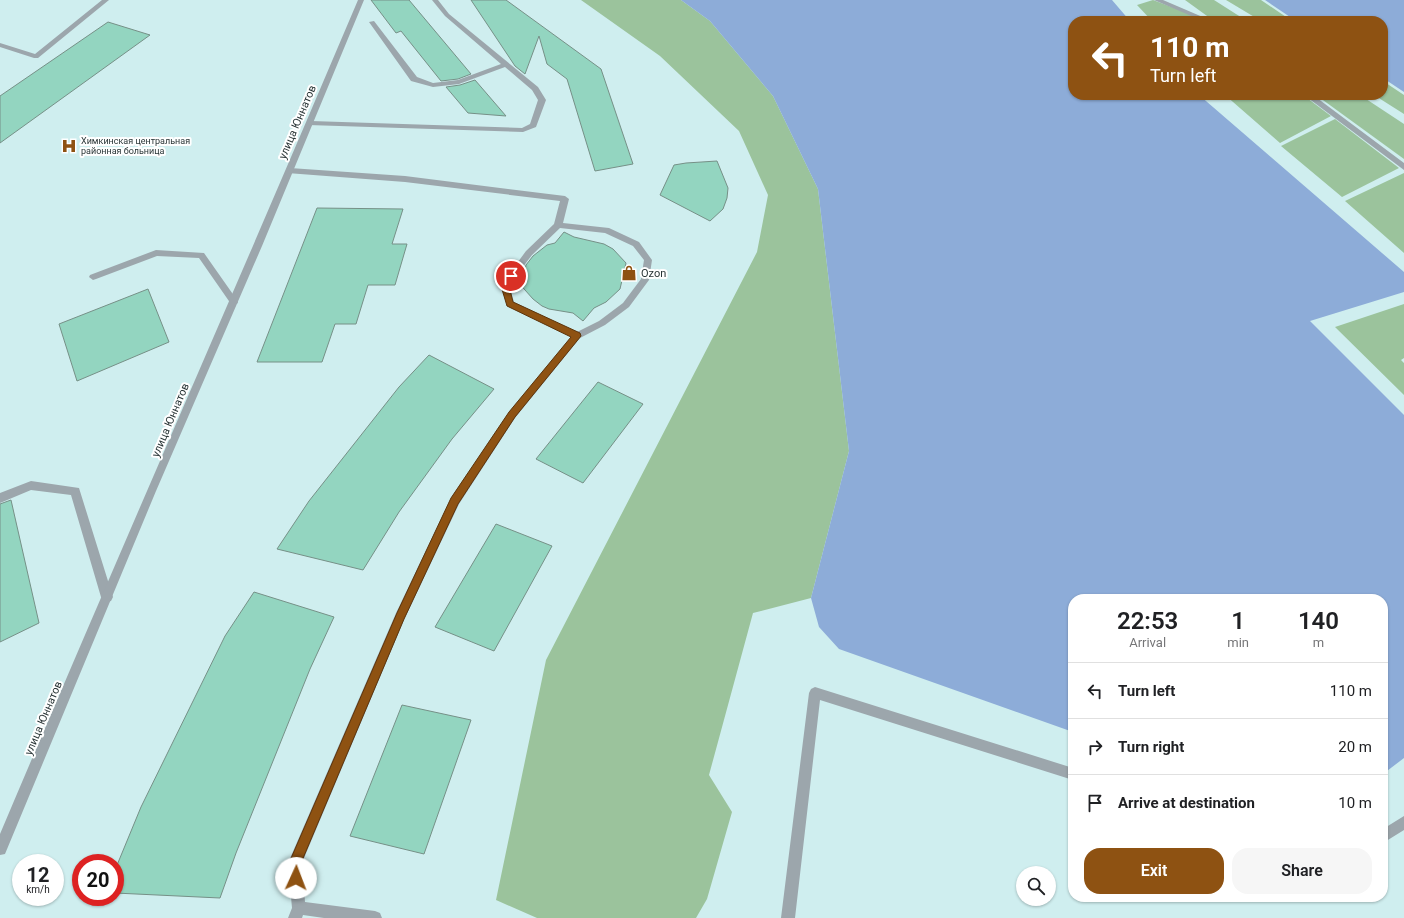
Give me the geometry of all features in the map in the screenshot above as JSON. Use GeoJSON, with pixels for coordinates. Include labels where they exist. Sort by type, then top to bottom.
{"type":"FeatureCollection","features":[{"type":"Feature","properties":{"kind":"street"},"geometry":{"type":"LineString","coordinates":[[0,46],[36,57],[106,0]]}},
{"type":"Feature","properties":{"kind":"street","name":"улица Юннатов"},"geometry":{"type":"LineString","coordinates":[[0,849],[290,171],[361,0]]}},
{"type":"Feature","properties":{"kind":"street"},"geometry":{"type":"LineString","coordinates":[[310,122],[523,130],[533,125],[542,100],[535,89],[447,15],[435,0]]}},
{"type":"Feature","properties":{"kind":"street"},"geometry":{"type":"LineString","coordinates":[[1157,0],[1197,16]]}},
{"type":"Feature","properties":{"kind":"street"},"geometry":{"type":"LineString","coordinates":[[372,22],[414,79],[434,85],[459,82],[506,64]]}},
{"type":"Feature","properties":{"kind":"street"},"geometry":{"type":"LineString","coordinates":[[1315,100],[1404,168]]}},
{"type":"Feature","properties":{"kind":"street"},"geometry":{"type":"LineString","coordinates":[[290,171],[404,179],[565,199],[558,225],[541,238],[527,253],[505,286],[510,304],[577,336]]}},
{"type":"Feature","properties":{"kind":"street"},"geometry":{"type":"LineString","coordinates":[[375,918],[297,913],[295,863],[400,617],[455,501],[512,414],[577,336],[602,323],[626,305],[645,280],[648,260],[636,244],[606,230],[558,225]]}},
{"type":"Feature","properties":{"kind":"street"},"geometry":{"type":"LineString","coordinates":[[93,277],[156,253],[201,255],[234,302]]}},
{"type":"Feature","properties":{"kind":"street"},"geometry":{"type":"LineString","coordinates":[[0,498],[31,485],[75,491],[107,597]]}},
{"type":"Feature","properties":{"kind":"street"},"geometry":{"type":"LineString","coordinates":[[788,918],[815,693],[1068,772]]}},
{"type":"Feature","properties":{"kind":"street"},"geometry":{"type":"LineString","coordinates":[[1388,833],[1404,822]]}},
{"type":"Feature","properties":{"kind":"green space"},"geometry":{"type":"Polygon","coordinates":[[[581,0],[681,0],[710,21],[773,96],[818,189],[849,451],[811,598],[753,613],[709,775],[732,812],[707,899],[696,918],[537,918],[496,900],[546,660],[757,252],[768,195],[739,131],[660,56],[581,0]]]}},
{"type":"Feature","properties":{"kind":"green space"},"geometry":{"type":"Polygon","coordinates":[[[1153,0],[1195,16],[1147,16],[1137,5],[1153,0]]]}},
{"type":"Feature","properties":{"kind":"green space"},"geometry":{"type":"Polygon","coordinates":[[[1185,0],[1214,0],[1239,16],[1207,16],[1185,0]]]}},
{"type":"Feature","properties":{"kind":"green space"},"geometry":{"type":"Polygon","coordinates":[[[1226,0],[1261,0],[1285,16],[1253,16],[1226,0]]]}},
{"type":"Feature","properties":{"kind":"green space"},"geometry":{"type":"Polygon","coordinates":[[[1388,84],[1404,95],[1404,114],[1382,100],[1388,100],[1388,84]]]}},
{"type":"Feature","properties":{"kind":"green space"},"geometry":{"type":"Polygon","coordinates":[[[1231,100],[1310,100],[1331,116],[1280,143],[1231,100]]]}},
{"type":"Feature","properties":{"kind":"green space"},"geometry":{"type":"Polygon","coordinates":[[[1323,100],[1368,100],[1404,124],[1404,159],[1323,100]]]}},
{"type":"Feature","properties":{"kind":"green space"},"geometry":{"type":"Polygon","coordinates":[[[1335,119],[1399,168],[1342,197],[1281,146],[1335,119]]]}},
{"type":"Feature","properties":{"kind":"green space"},"geometry":{"type":"Polygon","coordinates":[[[1404,173],[1404,253],[1345,201],[1404,173]]]}},
{"type":"Feature","properties":{"kind":"green space"},"geometry":{"type":"Polygon","coordinates":[[[1404,304],[1404,358],[1401,360],[1404,363],[1404,395],[1335,327],[1404,304]]]}},
{"type":"Feature","properties":{"kind":"water"},"geometry":{"type":"Polygon","coordinates":[[[681,0],[1112,0],[1126,16],[1068,16],[1068,100],[1205,100],[1404,272],[1404,292],[1310,321],[1404,415],[1404,758],[1388,770],[1388,594],[1068,594],[1068,730],[839,649],[819,627],[811,598],[849,451],[818,189],[773,96],[710,21],[681,0]]]}},
{"type":"Feature","properties":{"kind":"water"},"geometry":{"type":"Polygon","coordinates":[[[1265,0],[1404,0],[1404,92],[1388,81],[1388,16],[1289,16],[1265,0]]]}},
{"type":"Feature","properties":{"kind":"building"},"geometry":{"type":"Polygon","coordinates":[[[371,0],[409,0],[471,74],[458,79],[441,81],[401,31],[396,33],[371,0]]]}},
{"type":"Feature","properties":{"kind":"building"},"geometry":{"type":"Polygon","coordinates":[[[471,0],[506,0],[601,69],[633,164],[595,171],[567,79],[547,64],[539,36],[525,74],[515,66],[471,0]]]}},
{"type":"Feature","properties":{"kind":"building"},"geometry":{"type":"Polygon","coordinates":[[[108,22],[150,35],[0,143],[0,96],[108,22]]]}},
{"type":"Feature","properties":{"kind":"building"},"geometry":{"type":"Polygon","coordinates":[[[475,80],[506,116],[468,113],[446,87],[460,85],[475,80]]]}},
{"type":"Feature","properties":{"kind":"building"},"geometry":{"type":"Polygon","coordinates":[[[717,161],[728,188],[727,198],[723,209],[710,221],[660,195],[674,165],[717,161]]]}},
{"type":"Feature","properties":{"kind":"building"},"geometry":{"type":"Polygon","coordinates":[[[317,208],[403,209],[392,244],[407,244],[395,285],[368,285],[356,324],[335,324],[322,362],[257,362],[317,208]]]}},
{"type":"Feature","properties":{"kind":"building"},"geometry":{"type":"Polygon","coordinates":[[[564,232],[574,237],[604,244],[613,249],[626,263],[620,289],[606,302],[594,308],[583,321],[573,313],[549,309],[542,306],[533,299],[517,281],[524,274],[526,265],[533,256],[547,245],[555,243],[564,232]]]}},
{"type":"Feature","properties":{"kind":"building"},"geometry":{"type":"Polygon","coordinates":[[[148,289],[169,342],[77,381],[59,324],[148,289]]]}},
{"type":"Feature","properties":{"kind":"building"},"geometry":{"type":"Polygon","coordinates":[[[429,355],[494,389],[452,439],[399,512],[363,570],[277,549],[309,501],[399,387],[429,355]]]}},
{"type":"Feature","properties":{"kind":"building"},"geometry":{"type":"Polygon","coordinates":[[[598,382],[643,404],[583,483],[536,459],[598,382]]]}},
{"type":"Feature","properties":{"kind":"building"},"geometry":{"type":"Polygon","coordinates":[[[11,500],[39,623],[0,642],[0,504],[11,500]]]}},
{"type":"Feature","properties":{"kind":"building"},"geometry":{"type":"Polygon","coordinates":[[[496,524],[552,546],[494,651],[435,627],[496,524]]]}},
{"type":"Feature","properties":{"kind":"building"},"geometry":{"type":"Polygon","coordinates":[[[254,592],[334,617],[310,669],[236,853],[220,898],[124,893],[124,854],[122,854],[141,807],[225,636],[254,592]]]}},
{"type":"Feature","properties":{"kind":"building"},"geometry":{"type":"Polygon","coordinates":[[[402,705],[471,720],[424,854],[350,836],[402,705]]]}},
{"type":"Feature","properties":{"kind":"place","name":"Химкинская центральная районная больница"},"geometry":{"type":"Point","coordinates":[69,146]}},
{"type":"Feature","properties":{"kind":"place","name":"Ozon"},"geometry":{"type":"Point","coordinates":[629,273]}},
{"type":"Feature","properties":{"kind":"route"},"geometry":{"type":"LineString","coordinates":[[296,878],[295,863],[400,617],[455,501],[512,414],[577,336],[510,304],[505,286],[511,276]]}}]}
